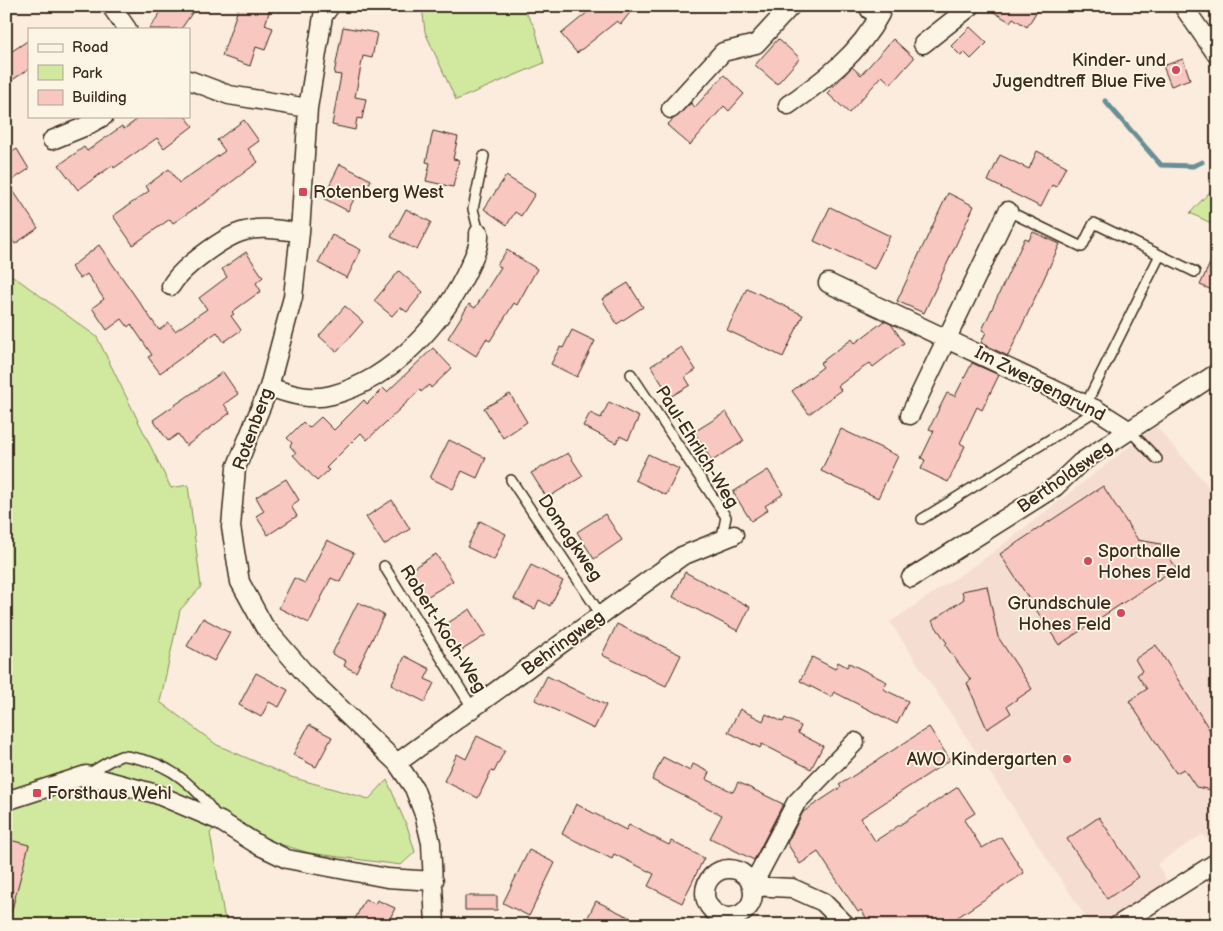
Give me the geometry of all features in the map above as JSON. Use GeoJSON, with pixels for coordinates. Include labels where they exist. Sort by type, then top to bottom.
{"type":"FeatureCollection","features":[{"type":"Feature","properties":{"kind":"street"},"geometry":{"type":"LineString","coordinates":[[111,6],[127,28]]}},
{"type":"Feature","properties":{"kind":"street","name":"Rotenberg"},"geometry":{"type":"LineString","coordinates":[[330,6],[323,16],[308,108],[300,232],[293,297],[268,386],[236,468],[231,527],[240,582],[264,626],[308,677],[397,763],[414,788],[424,814],[431,843],[435,925]]}},
{"type":"Feature","properties":{"kind":"street"},"geometry":{"type":"LineString","coordinates":[[671,109],[723,52],[756,44],[791,6]]}},
{"type":"Feature","properties":{"kind":"street"},"geometry":{"type":"LineString","coordinates":[[788,105],[825,79],[872,29],[880,14],[870,10],[872,6]]}},
{"type":"Feature","properties":{"kind":"street"},"geometry":{"type":"LineString","coordinates":[[923,44],[971,6]]}},
{"type":"Feature","properties":{"kind":"street"},"geometry":{"type":"LineString","coordinates":[[1183,6],[1217,54]]}},
{"type":"Feature","properties":{"kind":"street"},"geometry":{"type":"LineString","coordinates":[[190,80],[229,95],[308,108]]}},
{"type":"Feature","properties":{"kind":"street"},"geometry":{"type":"LineString","coordinates":[[52,140],[100,118]]}},
{"type":"Feature","properties":{"kind":"street"},"geometry":{"type":"LineString","coordinates":[[910,415],[1008,211]]}},
{"type":"Feature","properties":{"kind":"street"},"geometry":{"type":"LineString","coordinates":[[171,286],[176,277],[222,242],[244,231],[262,229],[300,232]]}},
{"type":"Feature","properties":{"kind":"street"},"geometry":{"type":"LineString","coordinates":[[268,386],[304,398],[332,395],[367,380],[404,355],[432,326],[460,287],[480,243],[479,233]]}},
{"type":"Feature","properties":{"kind":"street","name":"Im Zwergengrund"},"geometry":{"type":"LineString","coordinates":[[828,283],[1091,407],[1130,432]]}},
{"type":"Feature","properties":{"kind":"street","name":"Bertholdsweg"},"geometry":{"type":"LineString","coordinates":[[911,578],[1055,486],[1080,463],[1130,432],[1217,373]]}},
{"type":"Feature","properties":{"kind":"street","name":"Behringweg"},"geometry":{"type":"LineString","coordinates":[[397,763],[682,556],[728,538]]}},
{"type":"Feature","properties":{"kind":"street"},"geometry":{"type":"LineString","coordinates":[[846,925],[823,902],[792,888],[752,886],[796,803],[855,742]]}},
{"type":"Feature","properties":{"kind":"street"},"geometry":{"type":"LineString","coordinates":[[6,802],[86,775],[156,794],[220,821],[260,846],[287,858],[387,878],[434,880]]}},
{"type":"Feature","properties":{"kind":"street"},"geometry":{"type":"LineString","coordinates":[[1118,925],[1217,862]]}},
{"type":"Feature","properties":{"kind":"lane"},"geometry":{"type":"LineString","coordinates":[[479,233],[473,209],[484,156]]}},
{"type":"Feature","properties":{"kind":"lane"},"geometry":{"type":"LineString","coordinates":[[1008,211],[1082,247],[1094,223],[1195,272]]}},
{"type":"Feature","properties":{"kind":"lane"},"geometry":{"type":"LineString","coordinates":[[922,519],[1091,407],[1160,255]]}},
{"type":"Feature","properties":{"kind":"lane","name":"Paul-Ehrlich-Weg"},"geometry":{"type":"LineString","coordinates":[[631,374],[726,518],[728,538]]}},
{"type":"Feature","properties":{"kind":"lane"},"geometry":{"type":"LineString","coordinates":[[1130,432],[1157,459]]}},
{"type":"Feature","properties":{"kind":"lane","name":"Domagkweg"},"geometry":{"type":"LineString","coordinates":[[511,480],[601,615]]}},
{"type":"Feature","properties":{"kind":"lane","name":"Robert-Koch-Weg"},"geometry":{"type":"LineString","coordinates":[[384,566],[473,709]]}},
{"type":"Feature","properties":{"kind":"lane"},"geometry":{"type":"LineString","coordinates":[[86,775],[123,755],[145,760],[170,769],[182,778],[208,803],[220,821]]}},
{"type":"Feature","properties":{"kind":"shaded area"},"geometry":{"type":"Polygon","coordinates":[[[1156,426],[1217,496],[1217,855],[1203,834],[1157,864],[1168,882],[1104,925],[1091,925],[890,622],[987,557],[1156,426]]]}},
{"type":"Feature","properties":{"kind":"green space"},"geometry":{"type":"Polygon","coordinates":[[[422,6],[522,6],[535,28],[544,63],[456,100],[425,32],[422,6]]]}},
{"type":"Feature","properties":{"kind":"green space"},"geometry":{"type":"Polygon","coordinates":[[[1217,184],[1217,226],[1190,213],[1217,184]]]}},
{"type":"Feature","properties":{"kind":"green space"},"geometry":{"type":"Polygon","coordinates":[[[6,271],[97,337],[171,488],[188,485],[201,587],[180,610],[160,702],[217,745],[291,777],[369,799],[387,780],[408,829],[415,852],[401,865],[309,853],[267,840],[227,815],[210,833],[224,915],[229,925],[6,925],[6,271]]]}},
{"type":"Feature","properties":{"kind":"building"},"geometry":{"type":"Polygon","coordinates":[[[165,6],[197,6],[182,28],[150,28],[165,6]]]}},
{"type":"Feature","properties":{"kind":"building"},"geometry":{"type":"Polygon","coordinates":[[[239,6],[271,6],[265,25],[273,28],[265,50],[256,47],[250,66],[222,56],[239,6]]]}},
{"type":"Feature","properties":{"kind":"building"},"geometry":{"type":"Polygon","coordinates":[[[595,6],[635,6],[621,24],[617,21],[577,53],[561,34],[595,6]]]}},
{"type":"Feature","properties":{"kind":"building"},"geometry":{"type":"Polygon","coordinates":[[[984,6],[1040,6],[1027,27],[1013,18],[1010,22],[984,6]]]}},
{"type":"Feature","properties":{"kind":"building"},"geometry":{"type":"Polygon","coordinates":[[[343,27],[377,33],[372,58],[363,56],[355,97],[366,99],[362,119],[357,118],[355,130],[332,125],[341,75],[334,74],[343,27]]]}},
{"type":"Feature","properties":{"kind":"building"},"geometry":{"type":"Polygon","coordinates":[[[970,27],[987,43],[971,59],[964,52],[961,56],[951,46],[970,27]]]}},
{"type":"Feature","properties":{"kind":"building"},"geometry":{"type":"Polygon","coordinates":[[[778,39],[800,58],[777,84],[755,65],[778,39]]]}},
{"type":"Feature","properties":{"kind":"building"},"geometry":{"type":"Polygon","coordinates":[[[893,39],[914,58],[891,84],[882,76],[849,113],[827,93],[852,67],[861,75],[893,39]]]}},
{"type":"Feature","properties":{"kind":"building"},"geometry":{"type":"Polygon","coordinates":[[[28,41],[28,70],[6,84],[6,55],[28,41]]]}},
{"type":"Feature","properties":{"kind":"building"},"geometry":{"type":"Polygon","coordinates":[[[1183,59],[1190,79],[1171,86],[1163,66],[1183,59]]]}},
{"type":"Feature","properties":{"kind":"building"},"geometry":{"type":"Polygon","coordinates":[[[724,75],[744,94],[729,111],[724,106],[690,145],[667,125],[691,103],[695,107],[724,75]]]}},
{"type":"Feature","properties":{"kind":"building"},"geometry":{"type":"Polygon","coordinates":[[[139,118],[187,118],[193,126],[164,148],[157,138],[114,168],[113,165],[78,190],[59,165],[84,147],[87,151],[122,126],[124,129],[139,118]]]}},
{"type":"Feature","properties":{"kind":"building"},"geometry":{"type":"Polygon","coordinates":[[[244,120],[259,141],[248,149],[258,162],[208,200],[173,223],[170,219],[133,245],[113,216],[149,191],[146,186],[169,169],[179,183],[225,151],[217,140],[244,120]]]}},
{"type":"Feature","properties":{"kind":"building"},"geometry":{"type":"Polygon","coordinates":[[[433,131],[458,137],[453,159],[459,160],[453,187],[426,181],[430,163],[426,162],[433,131]]]}},
{"type":"Feature","properties":{"kind":"building"},"geometry":{"type":"Polygon","coordinates":[[[17,149],[29,169],[8,183],[38,228],[15,244],[6,231],[6,156],[17,149]]]}},
{"type":"Feature","properties":{"kind":"building"},"geometry":{"type":"Polygon","coordinates":[[[1037,151],[1066,166],[1056,187],[1052,185],[1041,207],[988,181],[1000,155],[1029,169],[1037,151]]]}},
{"type":"Feature","properties":{"kind":"building"},"geometry":{"type":"Polygon","coordinates":[[[340,164],[371,180],[362,198],[356,195],[348,211],[323,198],[340,164]]]}},
{"type":"Feature","properties":{"kind":"building"},"geometry":{"type":"Polygon","coordinates":[[[506,176],[535,194],[521,216],[515,212],[507,225],[484,209],[506,176]]]}},
{"type":"Feature","properties":{"kind":"building"},"geometry":{"type":"Polygon","coordinates":[[[948,193],[974,206],[924,313],[897,301],[948,193]]]}},
{"type":"Feature","properties":{"kind":"building"},"geometry":{"type":"Polygon","coordinates":[[[830,207],[890,236],[874,269],[814,241],[830,207]]]}},
{"type":"Feature","properties":{"kind":"building"},"geometry":{"type":"Polygon","coordinates":[[[406,209],[431,222],[417,250],[391,237],[406,209]]]}},
{"type":"Feature","properties":{"kind":"building"},"geometry":{"type":"Polygon","coordinates":[[[1033,232],[1060,244],[1008,356],[981,343],[986,332],[982,330],[1025,238],[1029,240],[1033,232]]]}},
{"type":"Feature","properties":{"kind":"building"},"geometry":{"type":"Polygon","coordinates":[[[332,235],[361,250],[347,278],[318,263],[332,235]]]}},
{"type":"Feature","properties":{"kind":"building"},"geometry":{"type":"Polygon","coordinates":[[[99,245],[159,330],[169,323],[175,331],[207,309],[199,298],[227,277],[222,269],[246,252],[263,277],[256,283],[261,291],[232,312],[234,314],[231,316],[241,330],[224,342],[217,332],[160,373],[148,357],[152,355],[131,324],[128,327],[122,319],[107,330],[92,308],[104,299],[87,274],[80,279],[71,267],[99,245]]]}},
{"type":"Feature","properties":{"kind":"building"},"geometry":{"type":"Polygon","coordinates":[[[1217,248],[1217,292],[1200,285],[1217,248]]]}},
{"type":"Feature","properties":{"kind":"building"},"geometry":{"type":"Polygon","coordinates":[[[507,250],[537,269],[517,305],[514,303],[490,341],[486,339],[476,356],[448,338],[469,304],[475,308],[501,267],[497,265],[507,250]]]}},
{"type":"Feature","properties":{"kind":"building"},"geometry":{"type":"Polygon","coordinates":[[[399,271],[423,292],[407,312],[400,307],[392,316],[374,301],[399,271]]]}},
{"type":"Feature","properties":{"kind":"building"},"geometry":{"type":"Polygon","coordinates":[[[628,283],[643,307],[617,324],[602,299],[628,283]]]}},
{"type":"Feature","properties":{"kind":"building"},"geometry":{"type":"Polygon","coordinates":[[[747,288],[803,315],[783,357],[727,330],[747,288]]]}},
{"type":"Feature","properties":{"kind":"building"},"geometry":{"type":"Polygon","coordinates":[[[345,306],[363,322],[337,352],[319,336],[345,306]]]}},
{"type":"Feature","properties":{"kind":"building"},"geometry":{"type":"Polygon","coordinates":[[[884,321],[891,324],[904,343],[873,367],[870,363],[854,374],[838,386],[841,390],[809,414],[792,391],[823,367],[820,363],[852,339],[855,343],[884,321]]]}},
{"type":"Feature","properties":{"kind":"building"},"geometry":{"type":"Polygon","coordinates":[[[572,330],[595,341],[577,377],[551,364],[560,347],[563,348],[572,330]]]}},
{"type":"Feature","properties":{"kind":"building"},"geometry":{"type":"Polygon","coordinates":[[[681,347],[696,370],[685,377],[690,385],[670,397],[651,366],[681,347]]]}},
{"type":"Feature","properties":{"kind":"building"},"geometry":{"type":"Polygon","coordinates":[[[433,348],[452,368],[431,388],[429,385],[421,392],[420,390],[367,440],[361,433],[326,468],[329,470],[317,481],[293,455],[296,453],[290,446],[292,443],[287,438],[303,422],[309,428],[321,417],[334,430],[364,400],[367,404],[383,388],[387,392],[433,348]]]}},
{"type":"Feature","properties":{"kind":"building"},"geometry":{"type":"Polygon","coordinates":[[[972,363],[999,375],[982,410],[977,407],[960,443],[965,446],[948,482],[921,469],[925,460],[921,458],[934,431],[929,429],[947,393],[955,396],[972,363]]]}},
{"type":"Feature","properties":{"kind":"building"},"geometry":{"type":"Polygon","coordinates":[[[223,372],[238,394],[224,404],[230,413],[186,446],[178,434],[168,441],[153,420],[223,372]]]}},
{"type":"Feature","properties":{"kind":"building"},"geometry":{"type":"Polygon","coordinates":[[[510,394],[527,422],[503,438],[484,408],[510,394]]]}},
{"type":"Feature","properties":{"kind":"building"},"geometry":{"type":"Polygon","coordinates":[[[609,402],[639,417],[628,440],[620,436],[616,443],[583,426],[590,413],[601,418],[609,402]]]}},
{"type":"Feature","properties":{"kind":"building"},"geometry":{"type":"Polygon","coordinates":[[[726,412],[744,441],[712,461],[694,432],[726,412]]]}},
{"type":"Feature","properties":{"kind":"building"},"geometry":{"type":"Polygon","coordinates":[[[841,429],[898,456],[878,498],[821,471],[841,429]]]}},
{"type":"Feature","properties":{"kind":"building"},"geometry":{"type":"Polygon","coordinates":[[[449,440],[486,458],[477,478],[462,471],[453,489],[430,478],[449,440]]]}},
{"type":"Feature","properties":{"kind":"building"},"geometry":{"type":"Polygon","coordinates":[[[568,453],[583,476],[547,498],[531,473],[568,453]]]}},
{"type":"Feature","properties":{"kind":"building"},"geometry":{"type":"Polygon","coordinates":[[[648,454],[679,469],[666,495],[635,480],[648,454]]]}},
{"type":"Feature","properties":{"kind":"building"},"geometry":{"type":"Polygon","coordinates":[[[768,470],[783,494],[765,506],[768,510],[751,521],[733,492],[768,470]]]}},
{"type":"Feature","properties":{"kind":"building"},"geometry":{"type":"Polygon","coordinates":[[[286,479],[299,500],[291,506],[297,516],[268,535],[256,516],[264,511],[256,497],[286,479]]]}},
{"type":"Feature","properties":{"kind":"building","name":"Sporthalle Hohes Feld"},"geometry":{"type":"Polygon","coordinates":[[[1103,486],[1138,540],[1161,544],[1176,568],[1059,645],[1000,554],[1103,486]]]}},
{"type":"Feature","properties":{"kind":"building"},"geometry":{"type":"Polygon","coordinates":[[[392,500],[410,529],[384,545],[366,517],[392,500]]]}},
{"type":"Feature","properties":{"kind":"building"},"geometry":{"type":"Polygon","coordinates":[[[605,514],[622,540],[594,559],[577,532],[605,514]]]}},
{"type":"Feature","properties":{"kind":"building"},"geometry":{"type":"Polygon","coordinates":[[[480,521],[506,534],[494,560],[467,547],[480,521]]]}},
{"type":"Feature","properties":{"kind":"building"},"geometry":{"type":"Polygon","coordinates":[[[327,540],[354,553],[340,582],[331,578],[309,623],[279,608],[294,578],[305,583],[327,540]]]}},
{"type":"Feature","properties":{"kind":"building"},"geometry":{"type":"Polygon","coordinates":[[[436,554],[453,581],[425,598],[408,571],[436,554]]]}},
{"type":"Feature","properties":{"kind":"building"},"geometry":{"type":"Polygon","coordinates":[[[531,565],[563,581],[550,606],[539,600],[535,609],[514,599],[531,565]]]}},
{"type":"Feature","properties":{"kind":"building"},"geometry":{"type":"Polygon","coordinates":[[[685,572],[750,607],[738,631],[673,597],[685,572]]]}},
{"type":"Feature","properties":{"kind":"building"},"geometry":{"type":"Polygon","coordinates":[[[987,586],[998,637],[1032,689],[1007,706],[1011,713],[987,729],[967,683],[971,680],[945,645],[947,643],[932,621],[964,599],[962,591],[987,586]]]}},
{"type":"Feature","properties":{"kind":"building"},"geometry":{"type":"Polygon","coordinates":[[[358,602],[384,615],[356,672],[344,666],[346,661],[332,654],[358,602]]]}},
{"type":"Feature","properties":{"kind":"building"},"geometry":{"type":"Polygon","coordinates":[[[470,609],[486,635],[459,652],[443,626],[470,609]]]}},
{"type":"Feature","properties":{"kind":"building"},"geometry":{"type":"Polygon","coordinates":[[[203,618],[230,633],[214,661],[187,646],[203,618]]]}},
{"type":"Feature","properties":{"kind":"building"},"geometry":{"type":"Polygon","coordinates":[[[617,624],[681,655],[666,686],[602,655],[617,624]]]}},
{"type":"Feature","properties":{"kind":"building","name":"Grundschule Hohes Feld"},"geometry":{"type":"Polygon","coordinates":[[[1156,645],[1211,732],[1217,733],[1217,791],[1196,787],[1184,769],[1176,773],[1129,701],[1147,689],[1137,675],[1142,671],[1135,659],[1156,645]]]}},
{"type":"Feature","properties":{"kind":"building"},"geometry":{"type":"Polygon","coordinates":[[[405,656],[430,669],[425,679],[434,683],[425,702],[391,685],[405,656]]]}},
{"type":"Feature","properties":{"kind":"building"},"geometry":{"type":"Polygon","coordinates":[[[812,657],[835,669],[838,662],[847,667],[849,663],[887,682],[883,689],[908,701],[897,724],[834,692],[831,697],[800,681],[812,657]]]}},
{"type":"Feature","properties":{"kind":"building"},"geometry":{"type":"Polygon","coordinates":[[[256,673],[288,690],[279,707],[269,702],[261,717],[239,705],[256,673]]]}},
{"type":"Feature","properties":{"kind":"building"},"geometry":{"type":"Polygon","coordinates":[[[547,676],[606,705],[594,729],[535,700],[547,676]]]}},
{"type":"Feature","properties":{"kind":"building"},"geometry":{"type":"Polygon","coordinates":[[[740,709],[763,721],[766,714],[783,722],[785,718],[801,726],[798,733],[823,746],[811,769],[762,744],[760,748],[728,732],[740,709]]]}},
{"type":"Feature","properties":{"kind":"building"},"geometry":{"type":"Polygon","coordinates":[[[309,725],[332,737],[316,767],[293,755],[309,725]]]}},
{"type":"Feature","properties":{"kind":"building"},"geometry":{"type":"Polygon","coordinates":[[[929,727],[950,760],[861,818],[875,841],[958,787],[975,813],[964,820],[982,848],[1001,837],[1024,873],[946,925],[871,925],[861,910],[858,912],[818,852],[800,864],[787,843],[803,812],[841,787],[839,785],[929,727]]]}},
{"type":"Feature","properties":{"kind":"building"},"geometry":{"type":"Polygon","coordinates":[[[477,736],[505,750],[494,772],[491,771],[478,798],[444,781],[457,754],[466,759],[477,736]]]}},
{"type":"Feature","properties":{"kind":"building"},"geometry":{"type":"Polygon","coordinates":[[[663,757],[690,771],[693,764],[709,772],[706,779],[733,792],[738,782],[783,804],[754,860],[710,838],[722,815],[652,780],[663,757]]]}},
{"type":"Feature","properties":{"kind":"building"},"geometry":{"type":"Polygon","coordinates":[[[576,804],[626,830],[629,825],[669,845],[671,841],[704,858],[682,903],[648,886],[654,874],[614,854],[612,859],[562,834],[576,804]]]}},
{"type":"Feature","properties":{"kind":"building"},"geometry":{"type":"Polygon","coordinates":[[[1099,817],[1139,877],[1107,899],[1067,839],[1099,817]]]}},
{"type":"Feature","properties":{"kind":"building"},"geometry":{"type":"Polygon","coordinates":[[[6,839],[29,845],[11,913],[6,912],[6,839]]]}},
{"type":"Feature","properties":{"kind":"building"},"geometry":{"type":"Polygon","coordinates":[[[529,850],[555,863],[529,916],[503,903],[529,850]]]}},
{"type":"Feature","properties":{"kind":"building"},"geometry":{"type":"Polygon","coordinates":[[[465,896],[497,896],[497,910],[465,910],[465,896]]]}},
{"type":"Feature","properties":{"kind":"building"},"geometry":{"type":"Polygon","coordinates":[[[365,899],[375,904],[377,900],[395,908],[387,925],[352,925],[365,899]]]}},
{"type":"Feature","properties":{"kind":"building"},"geometry":{"type":"Polygon","coordinates":[[[596,901],[645,925],[584,925],[596,901]]]}},
{"type":"Feature","properties":{"kind":"waterway"},"geometry":{"type":"LineString","coordinates":[[1105,101],[1161,165],[1193,166],[1202,162]]}},
{"type":"Feature","properties":{"kind":"place","name":"Kinder- und Jugendtreff Blue Five"},"geometry":{"type":"Point","coordinates":[1176,70]}},
{"type":"Feature","properties":{"kind":"place","name":"Rotenberg West"},"geometry":{"type":"Point","coordinates":[303,192]}},
{"type":"Feature","properties":{"kind":"place","name":"Sporthalle Hohes Feld"},"geometry":{"type":"Point","coordinates":[1088,561]}},
{"type":"Feature","properties":{"kind":"place","name":"Grundschule Hohes Feld"},"geometry":{"type":"Point","coordinates":[1121,613]}},
{"type":"Feature","properties":{"kind":"place","name":"AWO Kindergarten"},"geometry":{"type":"Point","coordinates":[1067,759]}},
{"type":"Feature","properties":{"kind":"place","name":"Forsthaus Wehl"},"geometry":{"type":"Point","coordinates":[37,793]}}]}
